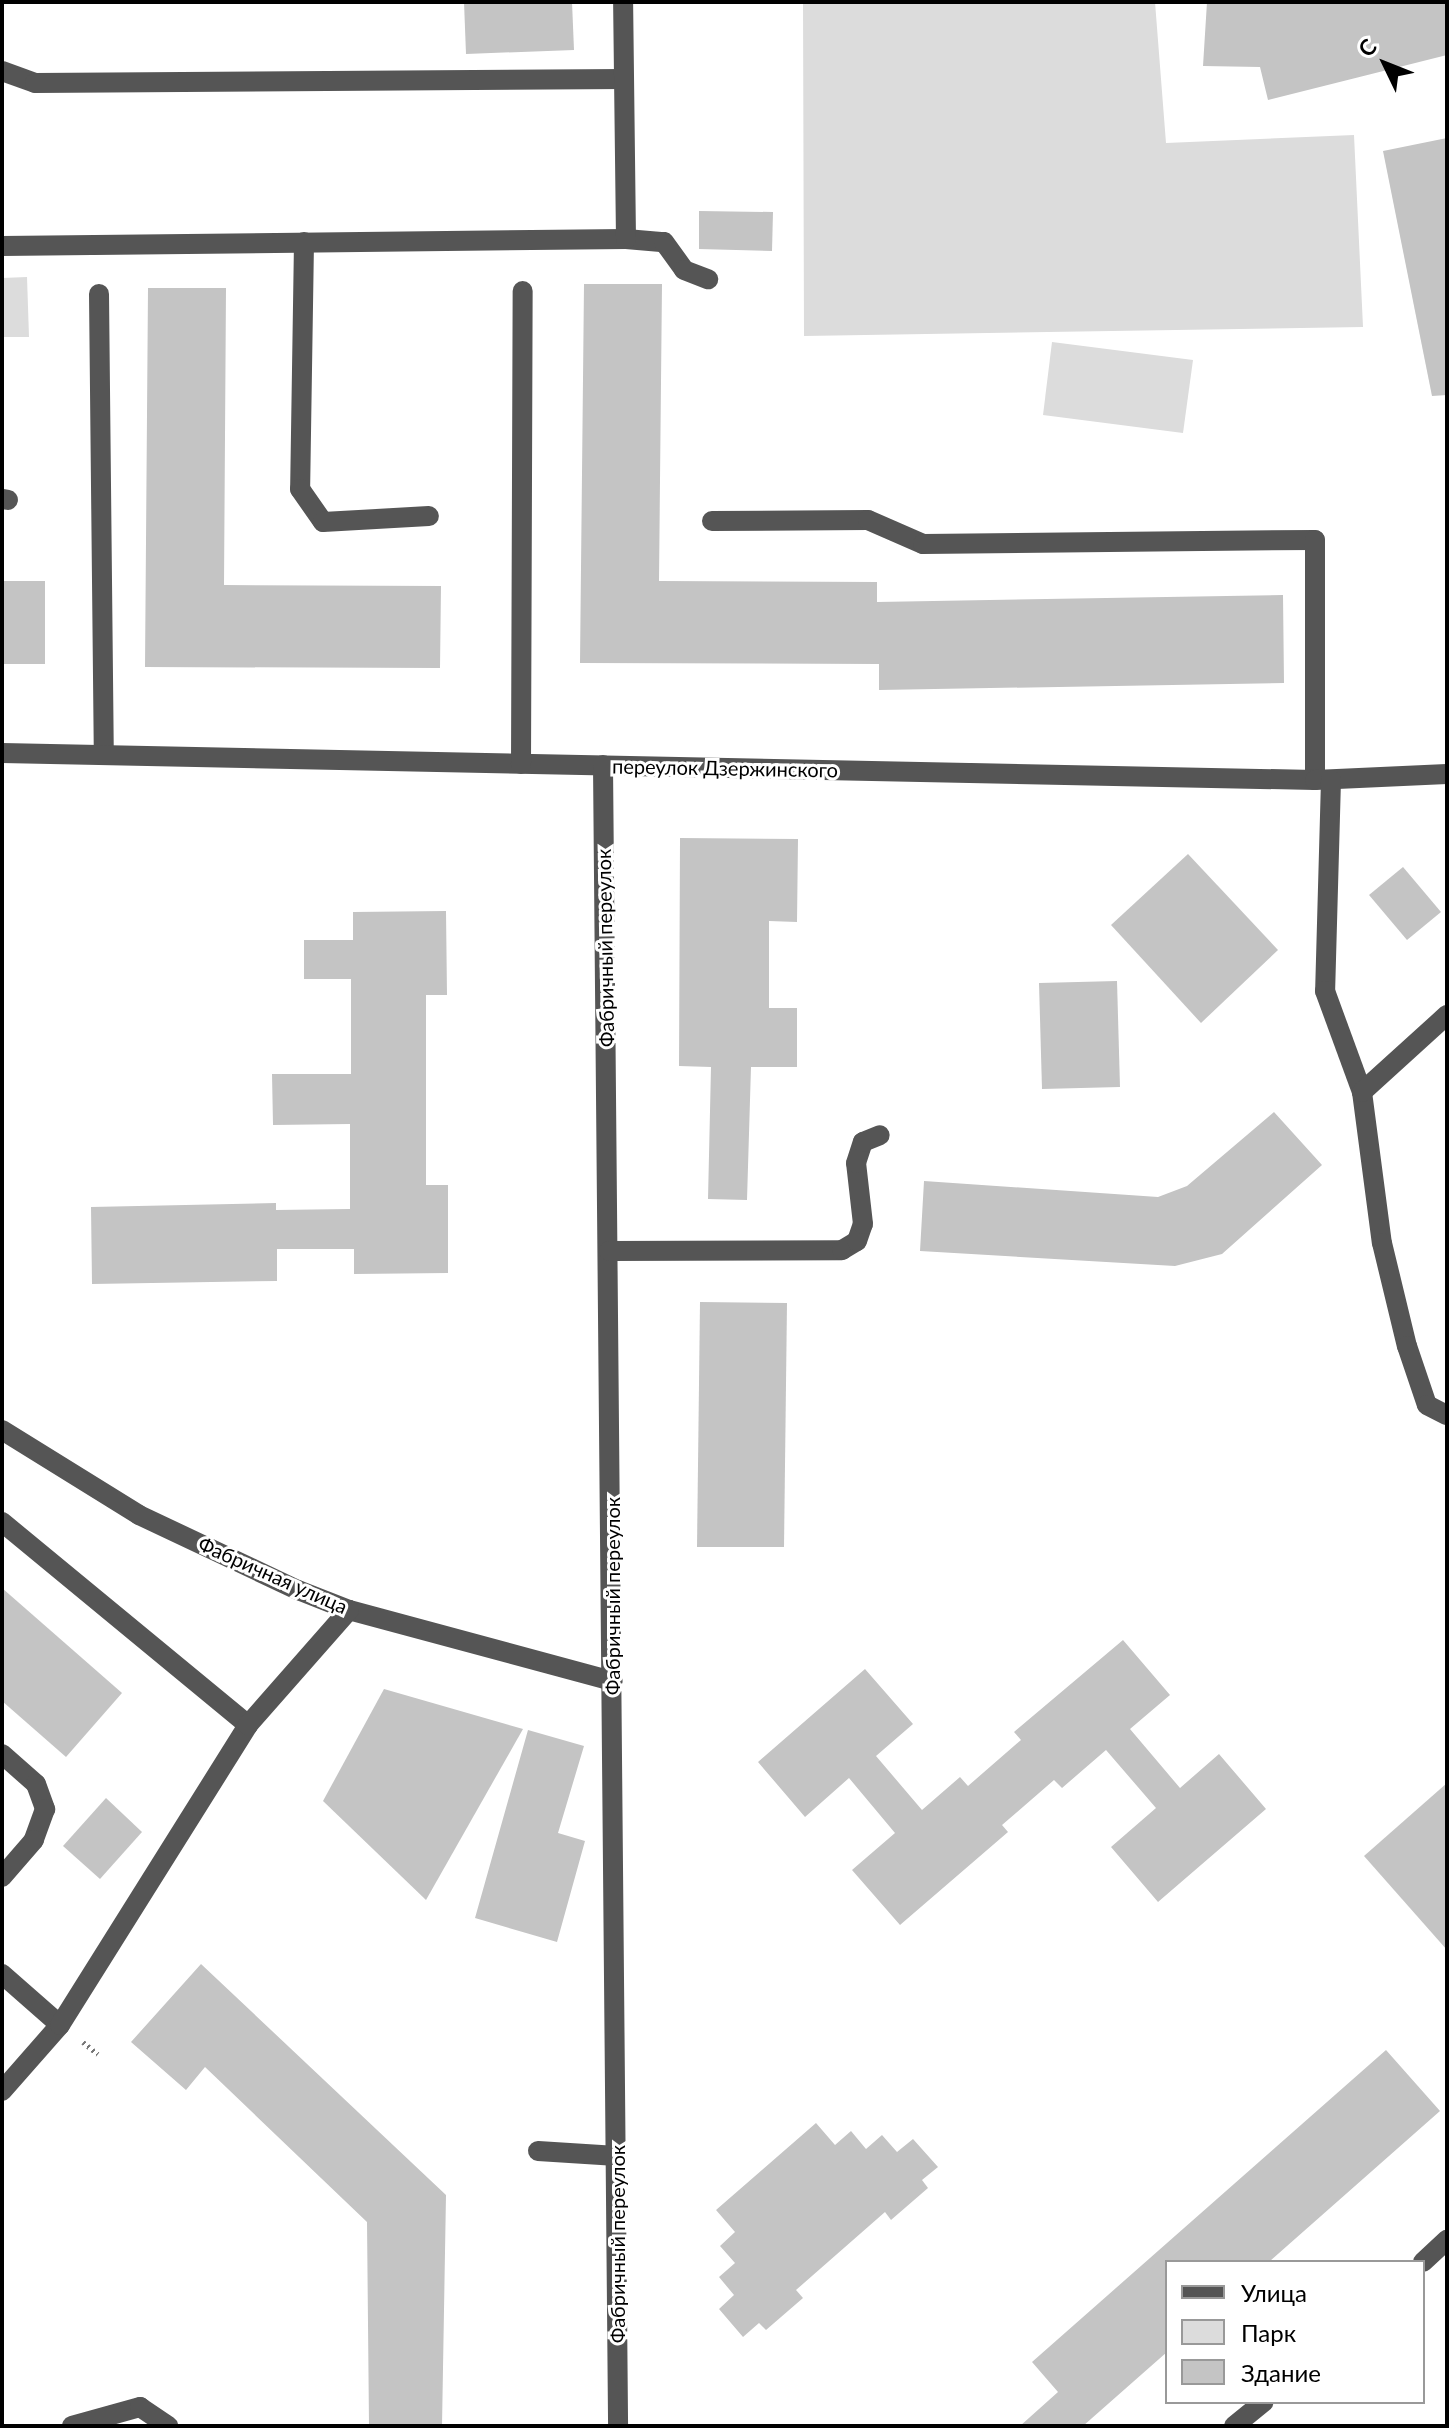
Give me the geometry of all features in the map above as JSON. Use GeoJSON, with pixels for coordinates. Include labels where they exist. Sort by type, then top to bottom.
{"type":"FeatureCollection","features":[{"type":"Feature","properties":{"kind":"street"},"geometry":{"type":"LineString","coordinates":[[623,2],[626,239]]}},
{"type":"Feature","properties":{"kind":"street"},"geometry":{"type":"LineString","coordinates":[[2,71],[35,83],[624,79]]}},
{"type":"Feature","properties":{"kind":"street"},"geometry":{"type":"LineString","coordinates":[[2,246],[626,239],[664,242],[684,270],[708,279]]}},
{"type":"Feature","properties":{"kind":"street"},"geometry":{"type":"LineString","coordinates":[[304,242],[304,499],[323,522],[429,516]]}},
{"type":"Feature","properties":{"kind":"street"},"geometry":{"type":"LineString","coordinates":[[521,764],[523,291]]}},
{"type":"Feature","properties":{"kind":"street"},"geometry":{"type":"LineString","coordinates":[[99,294],[104,755]]}},
{"type":"Feature","properties":{"kind":"street"},"geometry":{"type":"LineString","coordinates":[[712,521],[868,520],[923,544],[1315,540],[1323,780],[1325,991],[1362,1092],[1382,1243],[1407,1346],[1427,1405],[1447,1415]]}},
{"type":"Feature","properties":{"kind":"street","name":"переулок Дзержинского"},"geometry":{"type":"LineString","coordinates":[[2,753],[1323,780],[1447,774]]}},
{"type":"Feature","properties":{"kind":"street","name":"Фабричный переулок"},"geometry":{"type":"LineString","coordinates":[[603,765],[618,2426]]}},
{"type":"Feature","properties":{"kind":"street"},"geometry":{"type":"LineString","coordinates":[[1362,1092],[1447,1015]]}},
{"type":"Feature","properties":{"kind":"street"},"geometry":{"type":"LineString","coordinates":[[609,1251],[842,1250],[857,1241],[863,1224],[856,1163],[863,1142],[880,1135]]}},
{"type":"Feature","properties":{"kind":"street","name":"Фабричная улица"},"geometry":{"type":"LineString","coordinates":[[2,1430],[139,1515],[349,1610],[613,1681]]}},
{"type":"Feature","properties":{"kind":"street"},"geometry":{"type":"LineString","coordinates":[[2,1522],[248,1725]]}},
{"type":"Feature","properties":{"kind":"street"},"geometry":{"type":"LineString","coordinates":[[2,2091],[60,2025],[248,1725],[349,1610]]}},
{"type":"Feature","properties":{"kind":"street"},"geometry":{"type":"LineString","coordinates":[[2,1754],[36,1784],[45,1809],[34,1840],[2,1877]]}},
{"type":"Feature","properties":{"kind":"street"},"geometry":{"type":"LineString","coordinates":[[2,1974],[60,2025]]}},
{"type":"Feature","properties":{"kind":"street"},"geometry":{"type":"LineString","coordinates":[[538,2151],[617,2156]]}},
{"type":"Feature","properties":{"kind":"street"},"geometry":{"type":"LineString","coordinates":[[1425,2260],[1447,2240]]}},
{"type":"Feature","properties":{"kind":"street"},"geometry":{"type":"LineString","coordinates":[[72,2426],[140,2407],[168,2426]]}},
{"type":"Feature","properties":{"kind":"street"},"geometry":{"type":"LineString","coordinates":[[1234,2426],[1260,2413]]}},
{"type":"Feature","properties":{"kind":"green space"},"geometry":{"type":"Polygon","coordinates":[[[803,2],[1155,2],[1166,143],[1354,135],[1363,327],[804,336],[803,2]]]}},
{"type":"Feature","properties":{"kind":"green space"},"geometry":{"type":"Polygon","coordinates":[[[27,277],[29,337],[2,337],[2,278],[27,277]]]}},
{"type":"Feature","properties":{"kind":"green space"},"geometry":{"type":"Polygon","coordinates":[[[1052,342],[1193,360],[1183,433],[1043,415],[1052,342]]]}},
{"type":"Feature","properties":{"kind":"building"},"geometry":{"type":"Polygon","coordinates":[[[464,2],[572,2],[574,50],[466,54],[464,2]]]}},
{"type":"Feature","properties":{"kind":"building"},"geometry":{"type":"Polygon","coordinates":[[[1207,2],[1447,2],[1447,55],[1268,100],[1260,67],[1203,66],[1207,2]]]}},
{"type":"Feature","properties":{"kind":"building"},"geometry":{"type":"Polygon","coordinates":[[[1447,138],[1447,395],[1432,396],[1383,151],[1447,138]]]}},
{"type":"Feature","properties":{"kind":"building"},"geometry":{"type":"Polygon","coordinates":[[[699,211],[773,212],[772,251],[699,249],[699,211]]]}},
{"type":"Feature","properties":{"kind":"building"},"geometry":{"type":"Polygon","coordinates":[[[584,284],[662,284],[659,581],[877,582],[877,602],[1283,595],[1284,683],[879,690],[879,664],[580,663],[584,284]]]}},
{"type":"Feature","properties":{"kind":"building"},"geometry":{"type":"Polygon","coordinates":[[[148,288],[226,288],[224,585],[441,586],[440,668],[145,667],[148,288]]]}},
{"type":"Feature","properties":{"kind":"building"},"geometry":{"type":"Polygon","coordinates":[[[2,581],[45,581],[45,664],[2,664],[2,581]]]}},
{"type":"Feature","properties":{"kind":"building"},"geometry":{"type":"Polygon","coordinates":[[[680,838],[798,839],[797,922],[769,921],[769,1008],[797,1008],[797,1067],[751,1067],[747,1200],[708,1199],[711,1067],[679,1066],[680,838]]]}},
{"type":"Feature","properties":{"kind":"building"},"geometry":{"type":"Polygon","coordinates":[[[1188,854],[1278,950],[1201,1023],[1111,925],[1188,854]]]}},
{"type":"Feature","properties":{"kind":"building"},"geometry":{"type":"Polygon","coordinates":[[[1403,867],[1441,912],[1407,940],[1369,895],[1403,867]]]}},
{"type":"Feature","properties":{"kind":"building"},"geometry":{"type":"Polygon","coordinates":[[[446,911],[447,995],[426,995],[426,1185],[448,1185],[448,1273],[354,1274],[354,1249],[277,1249],[277,1281],[92,1284],[91,1207],[276,1203],[276,1210],[350,1209],[350,1124],[273,1125],[272,1074],[351,1074],[351,979],[304,979],[304,940],[353,940],[353,912],[446,911]]]}},
{"type":"Feature","properties":{"kind":"building"},"geometry":{"type":"Polygon","coordinates":[[[1117,981],[1120,1087],[1042,1089],[1039,983],[1117,981]]]}},
{"type":"Feature","properties":{"kind":"building"},"geometry":{"type":"Polygon","coordinates":[[[1274,1112],[1322,1165],[1222,1254],[1175,1266],[920,1251],[924,1181],[1158,1197],[1187,1186],[1274,1112]]]}},
{"type":"Feature","properties":{"kind":"building"},"geometry":{"type":"Polygon","coordinates":[[[700,1302],[787,1303],[784,1547],[697,1547],[700,1302]]]}},
{"type":"Feature","properties":{"kind":"building"},"geometry":{"type":"Polygon","coordinates":[[[2,1588],[122,1693],[66,1757],[2,1701],[2,1588]]]}},
{"type":"Feature","properties":{"kind":"building"},"geometry":{"type":"Polygon","coordinates":[[[1123,1640],[1170,1695],[1130,1729],[1180,1788],[1219,1754],[1266,1809],[1158,1902],[1111,1847],[1156,1808],[1106,1750],[1062,1788],[1054,1780],[1002,1825],[1008,1832],[900,1925],[852,1870],[895,1833],[849,1778],[805,1817],[758,1762],[865,1669],[913,1724],[876,1756],[922,1810],[960,1777],[968,1786],[1021,1740],[1014,1732],[1123,1640]]]}},
{"type":"Feature","properties":{"kind":"building"},"geometry":{"type":"Polygon","coordinates":[[[384,1689],[523,1729],[426,1900],[323,1801],[384,1689]]]}},
{"type":"Feature","properties":{"kind":"building"},"geometry":{"type":"Polygon","coordinates":[[[528,1730],[584,1746],[558,1833],[585,1841],[557,1942],[475,1918],[528,1730]]]}},
{"type":"Feature","properties":{"kind":"building"},"geometry":{"type":"Polygon","coordinates":[[[1447,1783],[1447,1950],[1364,1856],[1447,1783]]]}},
{"type":"Feature","properties":{"kind":"building"},"geometry":{"type":"Polygon","coordinates":[[[106,1798],[142,1832],[100,1879],[63,1846],[106,1798]]]}},
{"type":"Feature","properties":{"kind":"building"},"geometry":{"type":"Polygon","coordinates":[[[201,1964],[446,2195],[442,2426],[369,2426],[367,2222],[205,2067],[186,2090],[131,2042],[201,1964]]]}},
{"type":"Feature","properties":{"kind":"building"},"geometry":{"type":"Polygon","coordinates":[[[1386,2050],[1440,2111],[1271,2260],[1165,2260],[1165,2354],[1083,2426],[1020,2426],[1058,2392],[1032,2362],[1386,2050]]]}},
{"type":"Feature","properties":{"kind":"building"},"geometry":{"type":"Polygon","coordinates":[[[816,2123],[835,2145],[851,2131],[866,2149],[882,2135],[897,2152],[913,2139],[938,2167],[922,2180],[928,2188],[891,2220],[885,2212],[796,2290],[803,2298],[766,2330],[759,2323],[743,2337],[719,2309],[734,2295],[719,2277],[735,2263],[720,2246],[735,2232],[716,2210],[816,2123]]]}}]}
